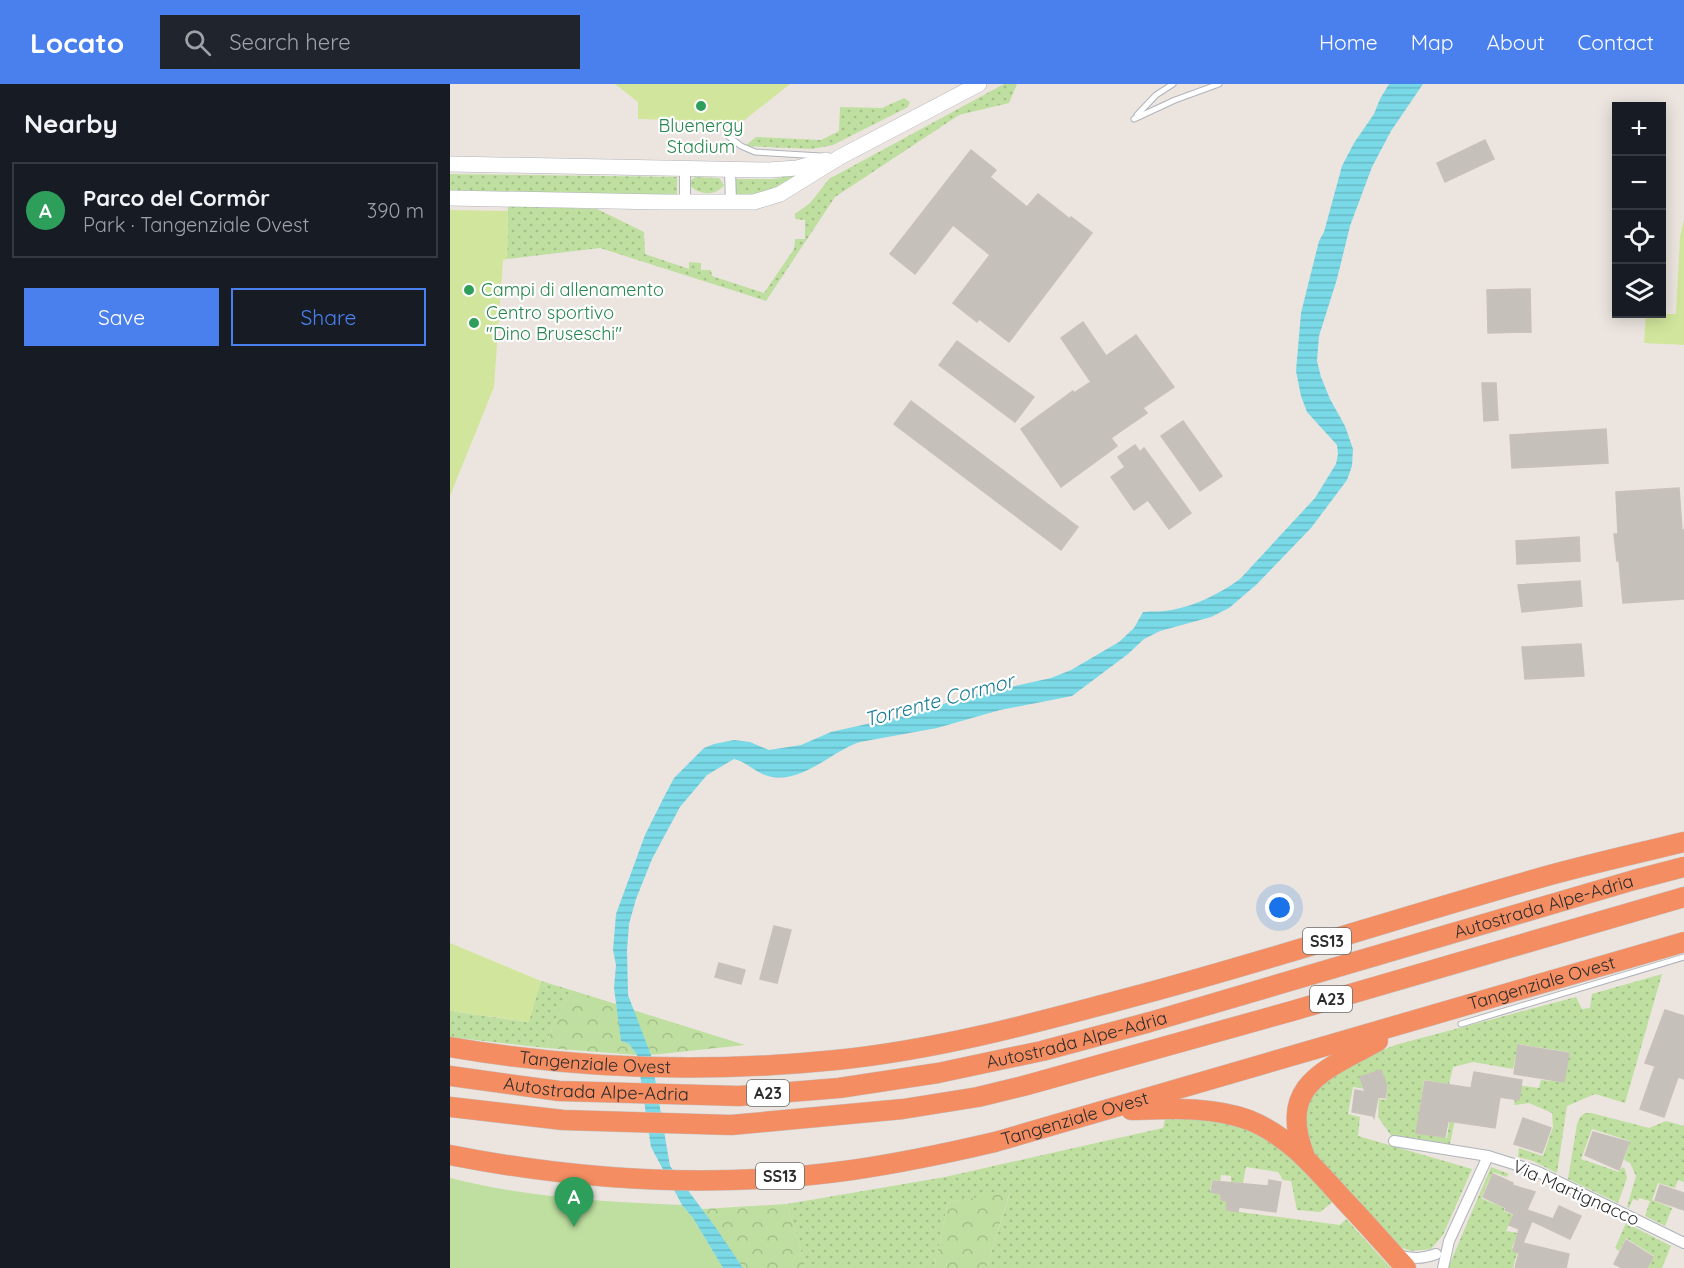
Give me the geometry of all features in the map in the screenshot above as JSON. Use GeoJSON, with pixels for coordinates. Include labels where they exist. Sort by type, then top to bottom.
{"type":"FeatureCollection","features":[{"type":"Feature","properties":{"kind":"highway","name":"Tangenziale Ovest"},"geometry":{"type":"LineString","coordinates":[[450,1047],[508,1057],[623,1066],[730,1068],[838,1060],[970,1038],[1195,981],[1539,878],[1684,842]]}},
{"type":"Feature","properties":{"kind":"highway","name":"Autostrada Alpe-Adria"},"geometry":{"type":"LineString","coordinates":[[450,1076],[559,1091],[739,1096],[839,1088],[976,1067],[1150,1022],[1684,867]]}},
{"type":"Feature","properties":{"kind":"highway","name":"Autostrada Alpe-Adria"},"geometry":{"type":"LineString","coordinates":[[450,1107],[563,1120],[731,1125],[903,1109],[978,1097],[1292,1011],[1684,897]]}},
{"type":"Feature","properties":{"kind":"highway","name":"Tangenziale Ovest"},"geometry":{"type":"LineString","coordinates":[[450,1155],[563,1174],[642,1180],[746,1179],[850,1170],[922,1158],[995,1142],[1684,942]]}},
{"type":"Feature","properties":{"kind":"highway"},"geometry":{"type":"LineString","coordinates":[[1305,1157],[1297,1137],[1295,1121],[1298,1108],[1308,1087],[1331,1065],[1409,1023]]}},
{"type":"Feature","properties":{"kind":"highway"},"geometry":{"type":"LineString","coordinates":[[1104,1109],[1182,1108],[1248,1120],[1282,1138],[1305,1157],[1406,1268]]}},
{"type":"Feature","properties":{"kind":"street"},"geometry":{"type":"LineString","coordinates":[[450,198],[754,202],[780,194],[840,157],[979,84]]}},
{"type":"Feature","properties":{"kind":"street"},"geometry":{"type":"LineString","coordinates":[[450,164],[730,170],[797,168],[840,157]]}},
{"type":"Feature","properties":{"kind":"street"},"geometry":{"type":"LineString","coordinates":[[685,168],[685,202]]}},
{"type":"Feature","properties":{"kind":"street"},"geometry":{"type":"LineString","coordinates":[[730,170],[731,202]]}},
{"type":"Feature","properties":{"kind":"street","name":"Via Martignacco"},"geometry":{"type":"LineString","coordinates":[[1394,1141],[1488,1156],[1536,1171],[1684,1244]]}},
{"type":"Feature","properties":{"kind":"street"},"geometry":{"type":"LineString","coordinates":[[1443,1268],[1449,1241],[1488,1156]]}},
{"type":"Feature","properties":{"kind":"street"},"geometry":{"type":"LineString","coordinates":[[1425,1268],[1449,1241]]}},
{"type":"Feature","properties":{"kind":"street"},"geometry":{"type":"LineString","coordinates":[[1392,1253],[1410,1258],[1424,1258],[1436,1254]]}},
{"type":"Feature","properties":{"kind":"lane"},"geometry":{"type":"LineString","coordinates":[[1173,84],[1156,95],[1134,119],[1175,100],[1219,84]]}},
{"type":"Feature","properties":{"kind":"lane"},"geometry":{"type":"LineString","coordinates":[[728,136],[741,146],[755,152],[840,157]]}},
{"type":"Feature","properties":{"kind":"lane"},"geometry":{"type":"LineString","coordinates":[[1461,1024],[1684,957]]}},
{"type":"Feature","properties":{"kind":"green space","name":"Bluenergy Stadium"},"geometry":{"type":"Polygon","coordinates":[[[615,84],[790,84],[742,122],[638,119],[638,102],[615,84]]]}},
{"type":"Feature","properties":{"kind":"green space"},"geometry":{"type":"Polygon","coordinates":[[[1004,84],[1017,84],[1009,103],[959,115],[835,197],[766,301],[600,248],[507,259],[508,206],[597,209],[644,232],[645,254],[689,269],[689,262],[701,263],[701,270],[711,270],[712,276],[764,293],[794,249],[795,239],[805,239],[805,220],[795,219],[795,214],[810,203],[829,179],[1004,84]]]}},
{"type":"Feature","properties":{"kind":"green space"},"geometry":{"type":"Polygon","coordinates":[[[904,98],[910,102],[908,107],[833,145],[812,149],[745,146],[756,137],[821,140],[839,131],[840,107],[882,108],[904,98]]]}},
{"type":"Feature","properties":{"kind":"green space"},"geometry":{"type":"Polygon","coordinates":[[[810,172],[763,192],[736,196],[736,179],[774,179],[810,172]]]}},
{"type":"Feature","properties":{"kind":"green space"},"geometry":{"type":"Polygon","coordinates":[[[450,174],[677,177],[677,195],[450,191],[450,174]]]}},
{"type":"Feature","properties":{"kind":"green space"},"geometry":{"type":"Polygon","coordinates":[[[695,177],[719,178],[724,185],[712,193],[702,193],[689,185],[695,177]]]}},
{"type":"Feature","properties":{"kind":"green space","name":"Centro sportivo \"Dino Bruseschi\""},"geometry":{"type":"Polygon","coordinates":[[[450,210],[508,211],[507,259],[503,260],[494,387],[450,496],[450,210]]]}},
{"type":"Feature","properties":{"kind":"green space"},"geometry":{"type":"Polygon","coordinates":[[[1684,219],[1684,345],[1644,343],[1646,318],[1666,318],[1666,314],[1676,314],[1680,237],[1684,219]]]}},
{"type":"Feature","properties":{"kind":"green space"},"geometry":{"type":"Polygon","coordinates":[[[450,943],[541,981],[529,1022],[450,1011],[450,943]]]}},
{"type":"Feature","properties":{"kind":"green space"},"geometry":{"type":"Polygon","coordinates":[[[1662,974],[1625,1103],[1595,1094],[1567,1106],[1557,1173],[1533,1161],[1518,1157],[1519,1148],[1543,1156],[1553,1127],[1552,1113],[1529,1103],[1514,1105],[1517,1085],[1539,1088],[1541,1080],[1564,1082],[1569,1052],[1518,1044],[1513,1069],[1473,1062],[1453,1067],[1449,1084],[1424,1080],[1416,1133],[1447,1138],[1450,1118],[1455,1119],[1450,1144],[1400,1136],[1399,1138],[1392,1137],[1378,1117],[1379,1099],[1386,1100],[1388,1086],[1374,1083],[1372,1090],[1353,1087],[1348,1114],[1360,1117],[1358,1136],[1472,1169],[1443,1235],[1431,1249],[1411,1251],[1400,1247],[1313,1152],[1303,1121],[1313,1089],[1345,1066],[1395,1045],[1576,997],[1582,1009],[1590,1008],[1592,994],[1662,974]]]}},
{"type":"Feature","properties":{"kind":"green space"},"geometry":{"type":"Polygon","coordinates":[[[541,981],[571,990],[551,1029],[546,1048],[450,1037],[450,1011],[528,1022],[541,981]]]}},
{"type":"Feature","properties":{"kind":"green space"},"geometry":{"type":"Polygon","coordinates":[[[571,990],[616,1004],[620,1020],[621,1041],[629,1044],[637,1055],[546,1048],[551,1029],[571,990]]]}},
{"type":"Feature","properties":{"kind":"green space"},"geometry":{"type":"Polygon","coordinates":[[[633,1010],[745,1045],[651,1055],[633,1010]]]}},
{"type":"Feature","properties":{"kind":"green space"},"geometry":{"type":"Polygon","coordinates":[[[1585,1113],[1649,1128],[1666,1121],[1684,1126],[1684,1182],[1678,1180],[1675,1188],[1658,1183],[1652,1200],[1672,1208],[1665,1226],[1645,1216],[1650,1201],[1633,1199],[1629,1208],[1627,1207],[1636,1176],[1630,1163],[1624,1160],[1630,1141],[1592,1129],[1581,1159],[1619,1172],[1622,1167],[1625,1169],[1627,1178],[1618,1203],[1568,1179],[1577,1124],[1585,1113]]]}},
{"type":"Feature","properties":{"kind":"green space"},"geometry":{"type":"Polygon","coordinates":[[[1168,1117],[1221,1119],[1276,1141],[1335,1200],[1320,1212],[1297,1210],[1291,1181],[1283,1180],[1278,1172],[1246,1167],[1243,1183],[1231,1182],[1231,1176],[1221,1175],[1220,1181],[1212,1180],[1210,1191],[1221,1193],[1220,1200],[1227,1201],[1225,1210],[1340,1225],[1346,1219],[1391,1268],[986,1268],[1010,1193],[948,1202],[934,1268],[806,1268],[787,1204],[945,1177],[1163,1128],[1165,1119],[1168,1117]]]}},
{"type":"Feature","properties":{"kind":"green space"},"geometry":{"type":"Polygon","coordinates":[[[1491,1167],[1509,1174],[1506,1177],[1493,1172],[1481,1198],[1504,1208],[1504,1211],[1513,1215],[1506,1231],[1518,1233],[1512,1248],[1518,1250],[1513,1268],[1448,1268],[1491,1167]]]}},
{"type":"Feature","properties":{"kind":"green space"},"geometry":{"type":"Polygon","coordinates":[[[450,1178],[507,1190],[565,1198],[682,1205],[693,1218],[723,1268],[450,1268],[450,1178]]]}},
{"type":"Feature","properties":{"kind":"green space"},"geometry":{"type":"Polygon","coordinates":[[[1010,1192],[986,1268],[934,1268],[948,1202],[1010,1192]]]}},
{"type":"Feature","properties":{"kind":"green space"},"geometry":{"type":"Polygon","coordinates":[[[787,1204],[806,1268],[743,1268],[702,1209],[787,1204]]]}},
{"type":"Feature","properties":{"kind":"green space"},"geometry":{"type":"Polygon","coordinates":[[[1626,1223],[1671,1246],[1662,1268],[1648,1268],[1654,1256],[1626,1238],[1619,1251],[1615,1248],[1626,1223]]]}},
{"type":"Feature","properties":{"kind":"water"},"geometry":{"type":"Polygon","coordinates":[[[1389,84],[1423,84],[1391,131],[1372,167],[1350,226],[1337,279],[1319,336],[1317,361],[1321,377],[1345,426],[1353,449],[1352,466],[1347,480],[1311,528],[1256,585],[1229,608],[1211,617],[1160,631],[1144,639],[1128,654],[1072,696],[1000,710],[937,728],[860,742],[793,776],[768,776],[734,759],[707,775],[680,807],[652,859],[629,924],[628,995],[651,1055],[670,1166],[743,1268],[723,1268],[693,1218],[682,1205],[651,1147],[637,1055],[629,1044],[621,1041],[614,988],[616,965],[613,950],[616,914],[645,835],[674,778],[704,748],[714,744],[734,740],[750,742],[769,750],[801,745],[831,732],[925,711],[960,698],[1051,678],[1071,670],[1119,642],[1134,628],[1143,612],[1168,611],[1199,602],[1240,579],[1315,498],[1336,464],[1337,445],[1307,412],[1301,396],[1296,371],[1301,313],[1319,241],[1324,232],[1342,166],[1354,143],[1374,114],[1389,84]]]}},
{"type":"Feature","properties":{"kind":"building"},"geometry":{"type":"Polygon","coordinates":[[[1485,140],[1494,159],[1445,182],[1437,163],[1485,140]]]}},
{"type":"Feature","properties":{"kind":"building"},"geometry":{"type":"Polygon","coordinates":[[[971,150],[996,170],[990,177],[1027,207],[1038,194],[1092,233],[1009,342],[979,319],[977,322],[953,303],[990,255],[953,225],[915,274],[890,254],[971,150]]]}},
{"type":"Feature","properties":{"kind":"building"},"geometry":{"type":"Polygon","coordinates":[[[1530,289],[1531,332],[1488,333],[1487,290],[1530,289]]]}},
{"type":"Feature","properties":{"kind":"building"},"geometry":{"type":"Polygon","coordinates":[[[1083,322],[1106,356],[1136,335],[1174,387],[1143,408],[1147,413],[1111,438],[1117,446],[1061,487],[1021,429],[1073,391],[1074,393],[1091,382],[1061,338],[1083,322]]]}},
{"type":"Feature","properties":{"kind":"building"},"geometry":{"type":"Polygon","coordinates":[[[957,341],[1034,397],[1015,422],[939,365],[957,341]]]}},
{"type":"Feature","properties":{"kind":"building"},"geometry":{"type":"Polygon","coordinates":[[[1482,383],[1496,383],[1498,420],[1484,421],[1482,383]]]}},
{"type":"Feature","properties":{"kind":"building"},"geometry":{"type":"Polygon","coordinates":[[[911,401],[1078,527],[1061,550],[894,424],[911,401]]]}},
{"type":"Feature","properties":{"kind":"building"},"geometry":{"type":"Polygon","coordinates":[[[1183,421],[1222,476],[1200,491],[1161,436],[1183,421]]]}},
{"type":"Feature","properties":{"kind":"building"},"geometry":{"type":"Polygon","coordinates":[[[1606,429],[1608,463],[1512,468],[1510,435],[1606,429]]]}},
{"type":"Feature","properties":{"kind":"building"},"geometry":{"type":"Polygon","coordinates":[[[1135,445],[1140,452],[1144,448],[1191,513],[1169,529],[1148,500],[1134,510],[1111,477],[1125,467],[1118,457],[1135,445]]]}},
{"type":"Feature","properties":{"kind":"building"},"geometry":{"type":"Polygon","coordinates":[[[1679,488],[1682,530],[1684,530],[1684,599],[1623,603],[1614,534],[1618,534],[1616,492],[1679,488]]]}},
{"type":"Feature","properties":{"kind":"building"},"geometry":{"type":"Polygon","coordinates":[[[1579,537],[1580,561],[1517,564],[1516,541],[1579,537]]]}},
{"type":"Feature","properties":{"kind":"building"},"geometry":{"type":"Polygon","coordinates":[[[1580,581],[1582,606],[1522,612],[1518,585],[1580,581]]]}},
{"type":"Feature","properties":{"kind":"building"},"geometry":{"type":"Polygon","coordinates":[[[1581,644],[1584,676],[1525,679],[1522,647],[1581,644]]]}},
{"type":"Feature","properties":{"kind":"building"},"geometry":{"type":"Polygon","coordinates":[[[774,926],[791,930],[777,983],[760,979],[774,926]]]}},
{"type":"Feature","properties":{"kind":"building"},"geometry":{"type":"Polygon","coordinates":[[[719,963],[745,970],[741,984],[715,977],[719,963]]]}},
{"type":"Feature","properties":{"kind":"building"},"geometry":{"type":"Polygon","coordinates":[[[1665,1010],[1684,1016],[1684,1079],[1678,1077],[1664,1117],[1640,1109],[1655,1066],[1645,1063],[1665,1010]]]}},
{"type":"Feature","properties":{"kind":"building"},"geometry":{"type":"Polygon","coordinates":[[[1518,1045],[1569,1053],[1564,1082],[1514,1074],[1518,1045]]]}},
{"type":"Feature","properties":{"kind":"building"},"geometry":{"type":"Polygon","coordinates":[[[1381,1070],[1387,1087],[1385,1098],[1378,1097],[1374,1118],[1352,1112],[1355,1090],[1365,1092],[1360,1077],[1381,1070]]]}},
{"type":"Feature","properties":{"kind":"building"},"geometry":{"type":"Polygon","coordinates":[[[1474,1072],[1522,1080],[1519,1100],[1500,1097],[1495,1128],[1448,1121],[1445,1137],[1416,1133],[1425,1081],[1471,1088],[1474,1072]]]}},
{"type":"Feature","properties":{"kind":"building"},"geometry":{"type":"Polygon","coordinates":[[[1523,1118],[1551,1128],[1542,1153],[1514,1144],[1523,1118]]]}},
{"type":"Feature","properties":{"kind":"building"},"geometry":{"type":"Polygon","coordinates":[[[1593,1132],[1629,1142],[1619,1170],[1585,1155],[1593,1132]]]}},
{"type":"Feature","properties":{"kind":"building"},"geometry":{"type":"Polygon","coordinates":[[[1493,1174],[1513,1183],[1512,1185],[1535,1192],[1527,1210],[1553,1219],[1559,1206],[1581,1216],[1570,1239],[1532,1221],[1523,1243],[1569,1254],[1566,1268],[1515,1268],[1519,1253],[1513,1251],[1519,1229],[1509,1225],[1514,1214],[1483,1197],[1493,1174]]]}},
{"type":"Feature","properties":{"kind":"building"},"geometry":{"type":"Polygon","coordinates":[[[1269,1180],[1281,1182],[1276,1212],[1239,1207],[1238,1212],[1226,1210],[1227,1201],[1221,1200],[1221,1194],[1211,1192],[1213,1181],[1268,1186],[1269,1180]]]}},
{"type":"Feature","properties":{"kind":"building"},"geometry":{"type":"Polygon","coordinates":[[[1660,1185],[1684,1193],[1684,1210],[1655,1200],[1660,1185]]]}},
{"type":"Feature","properties":{"kind":"building"},"geometry":{"type":"Polygon","coordinates":[[[1626,1240],[1653,1257],[1647,1268],[1622,1268],[1614,1264],[1626,1240]]]}},
{"type":"Feature","properties":{"kind":"place","name":"Bluenergy Stadium"},"geometry":{"type":"Point","coordinates":[701,106]}},
{"type":"Feature","properties":{"kind":"place","name":"Campi di allenamento"},"geometry":{"type":"Point","coordinates":[469,290]}},
{"type":"Feature","properties":{"kind":"place","name":"Centro sportivo \"Dino Bruseschi\""},"geometry":{"type":"Point","coordinates":[474,323]}},
{"type":"Feature","properties":{"kind":"place","name":"Parco del Cormôr"},"geometry":{"type":"Point","coordinates":[574,1227]}},
{"type":"Feature","properties":{"kind":"water label","name":"Torrente Cormor"},"geometry":{"type":"Point","coordinates":[939,700]}}]}
